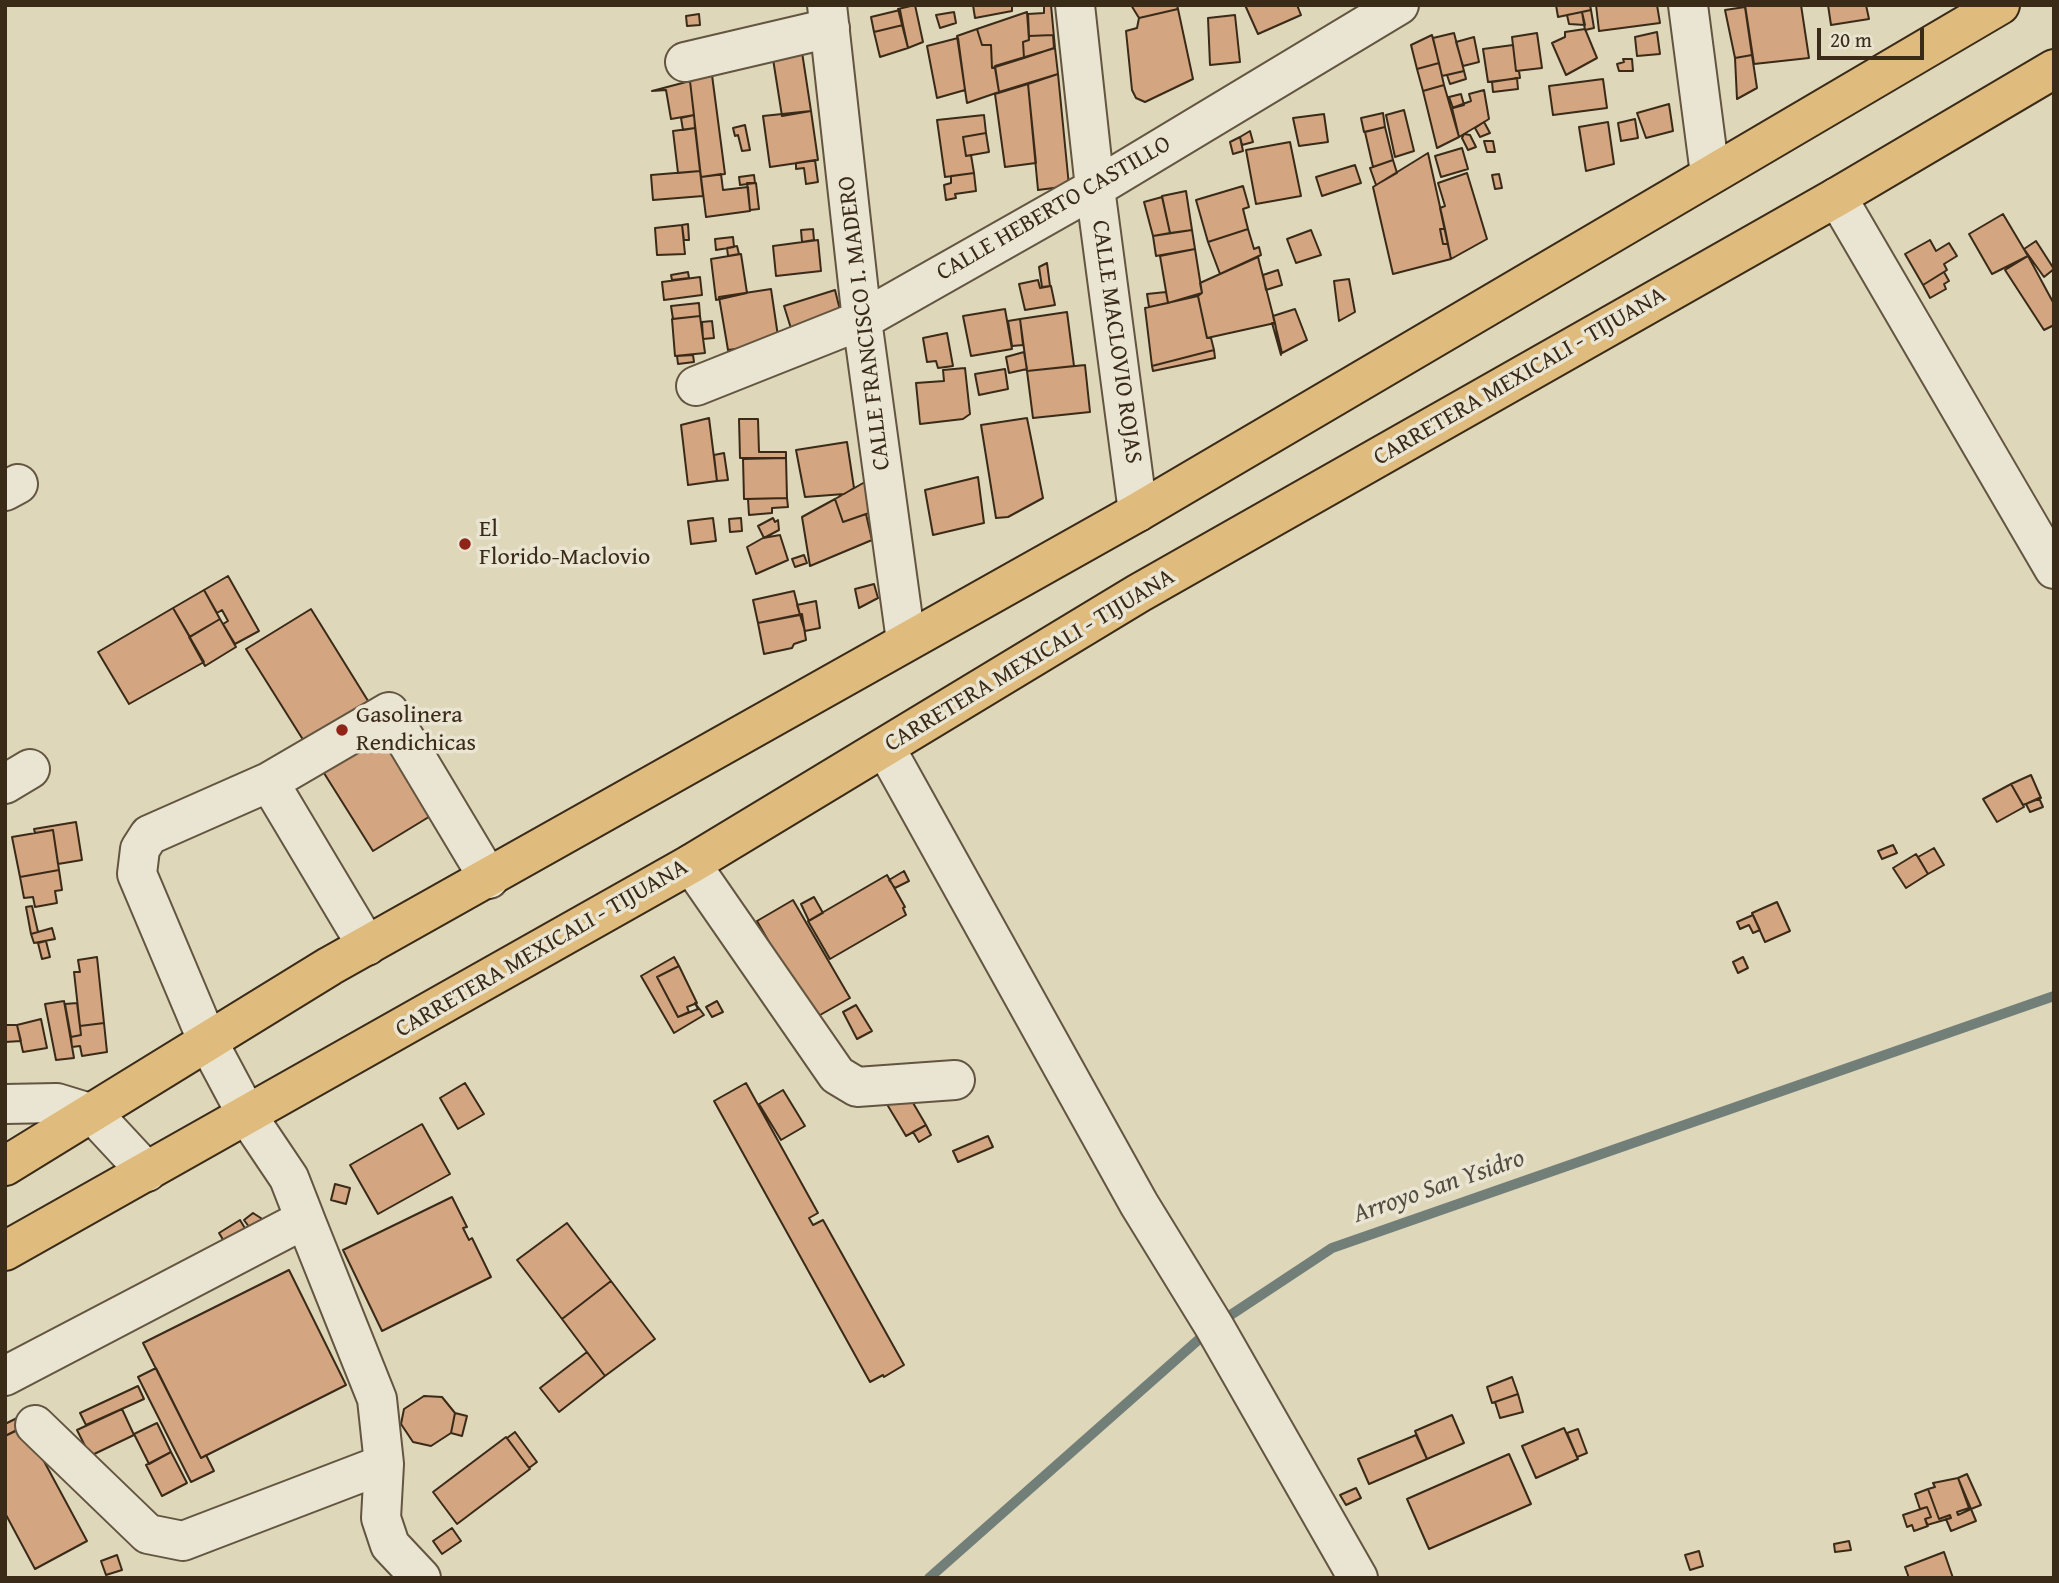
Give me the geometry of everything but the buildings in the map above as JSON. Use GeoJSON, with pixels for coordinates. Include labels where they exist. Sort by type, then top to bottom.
{"type":"FeatureCollection","features":[{"type":"Feature","properties":{"kind":"main road"},"geometry":{"type":"LineString","coordinates":[[5,1166],[367,946],[1138,512],[2000,5]]}},
{"type":"Feature","properties":{"kind":"main road","name":"CARRETERA MEXICALI - TIJUANA"},"geometry":{"type":"LineString","coordinates":[[5,1251],[248,1117],[691,864],[886,749],[1151,586],[1837,197],[2054,69]]}},
{"type":"Feature","properties":{"kind":"street","name":"CALLE MACLOVIO ROJAS"},"geometry":{"type":"LineString","coordinates":[[1074,5],[1138,512]]}},
{"type":"Feature","properties":{"kind":"street","name":"CALLE HEBERTO CASTILLO"},"geometry":{"type":"LineString","coordinates":[[696,386],[862,320],[1095,188],[1351,18],[1399,5]]}},
{"type":"Feature","properties":{"kind":"street"},"geometry":{"type":"LineString","coordinates":[[1688,5],[1710,174]]}},
{"type":"Feature","properties":{"kind":"street"},"geometry":{"type":"LineString","coordinates":[[685,62],[829,16]]}},
{"type":"Feature","properties":{"kind":"street","name":"CALLE FRANCISCO I. MADERO"},"geometry":{"type":"LineString","coordinates":[[829,16],[862,320],[906,641]]}},
{"type":"Feature","properties":{"kind":"street"},"geometry":{"type":"LineString","coordinates":[[1837,197],[2054,569]]}},
{"type":"Feature","properties":{"kind":"street"},"geometry":{"type":"LineString","coordinates":[[421,1578],[390,1545],[381,1518],[384,1464],[377,1399],[289,1178],[248,1117],[208,1042],[137,874],[140,849],[149,835],[269,782],[389,712],[488,879]]}},
{"type":"Feature","properties":{"kind":"street"},"geometry":{"type":"LineString","coordinates":[[886,749],[1139,1204],[1214,1326],[1358,1578]]}},
{"type":"Feature","properties":{"kind":"street"},"geometry":{"type":"LineString","coordinates":[[269,782],[367,946]]}},
{"type":"Feature","properties":{"kind":"street"},"geometry":{"type":"LineString","coordinates":[[691,864],[837,1075],[857,1087],[955,1080]]}},
{"type":"Feature","properties":{"kind":"street"},"geometry":{"type":"LineString","coordinates":[[5,1104],[57,1103],[93,1114],[147,1172]]}},
{"type":"Feature","properties":{"kind":"street"},"geometry":{"type":"LineString","coordinates":[[5,1377],[305,1219]]}},
{"type":"Feature","properties":{"kind":"street"},"geometry":{"type":"LineString","coordinates":[[36,1425],[148,1534],[183,1541],[384,1464]]}},
{"type":"Feature","properties":{"kind":"waterway","name":"Arroyo San Ysidro"},"geometry":{"type":"LineString","coordinates":[[929,1578],[1214,1326],[1332,1248],[2054,996]]}},
{"type":"Feature","properties":{"kind":"place","name":"El Florido-Maclovio"},"geometry":{"type":"Point","coordinates":[465,544]}},
{"type":"Feature","properties":{"kind":"place","name":"Gasolinera Rendichicas"},"geometry":{"type":"Point","coordinates":[342,730]}}]}
